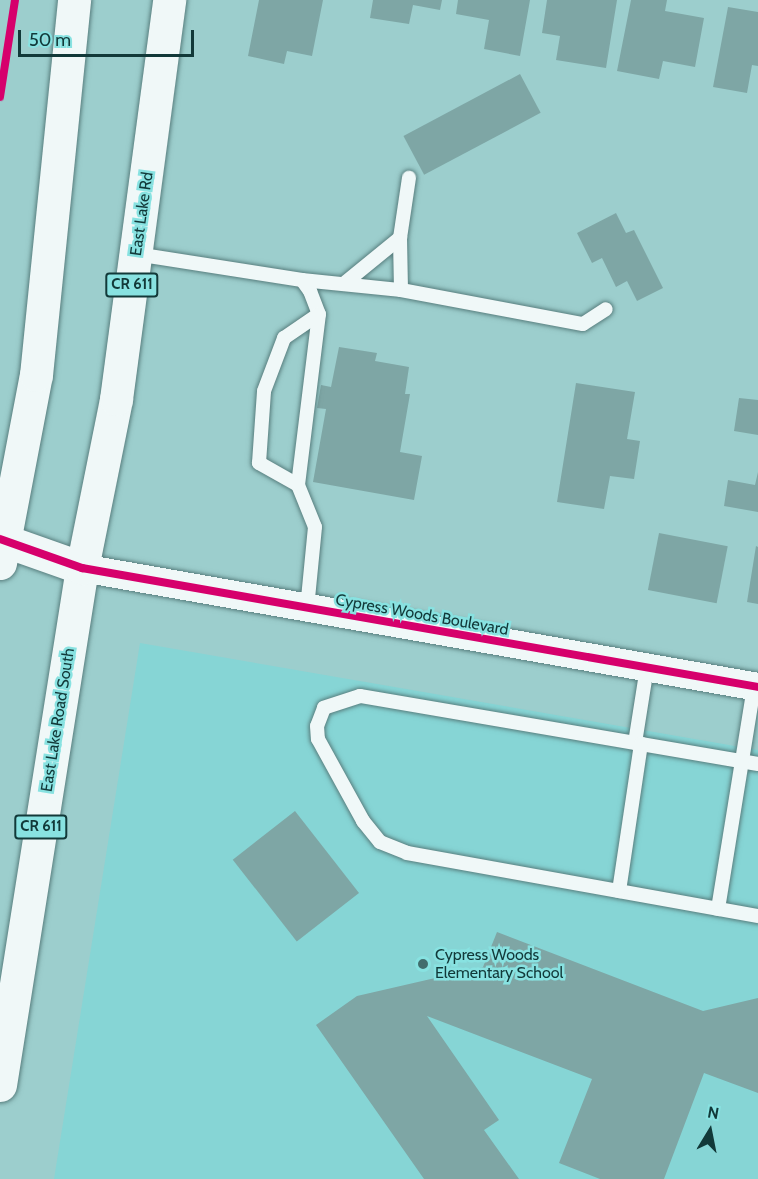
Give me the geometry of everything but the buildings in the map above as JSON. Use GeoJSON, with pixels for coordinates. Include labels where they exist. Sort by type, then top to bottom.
{"type":"FeatureCollection","features":[{"type":"Feature","properties":{"kind":"main road"},"geometry":{"type":"LineString","coordinates":[[74,0],[36,375],[1,547],[82,568]]}},
{"type":"Feature","properties":{"kind":"main road","name":"East Lake Rd"},"geometry":{"type":"LineString","coordinates":[[82,568],[116,399],[169,0]]}},
{"type":"Feature","properties":{"kind":"main road","name":"East Lake Road South"},"geometry":{"type":"LineString","coordinates":[[0,1085],[82,568]]}},
{"type":"Feature","properties":{"kind":"street","name":"Cypress Woods Boulevard"},"geometry":{"type":"LineString","coordinates":[[82,568],[756,687]]}},
{"type":"Feature","properties":{"kind":"lane"},"geometry":{"type":"LineString","coordinates":[[401,290],[400,238],[408,178]]}},
{"type":"Feature","properties":{"kind":"lane"},"geometry":{"type":"LineString","coordinates":[[346,282],[400,238]]}},
{"type":"Feature","properties":{"kind":"lane"},"geometry":{"type":"LineString","coordinates":[[136,254],[302,280],[346,282],[401,290],[583,324],[606,309]]}},
{"type":"Feature","properties":{"kind":"lane"},"geometry":{"type":"LineString","coordinates":[[302,280],[319,314],[298,484],[315,527],[307,609]]}},
{"type":"Feature","properties":{"kind":"lane"},"geometry":{"type":"LineString","coordinates":[[298,484],[259,463],[264,391],[284,338],[319,314]]}},
{"type":"Feature","properties":{"kind":"lane"},"geometry":{"type":"LineString","coordinates":[[619,891],[647,667]]}},
{"type":"Feature","properties":{"kind":"lane"},"geometry":{"type":"LineString","coordinates":[[718,909],[756,687]]}},
{"type":"Feature","properties":{"kind":"lane"},"geometry":{"type":"LineString","coordinates":[[758,764],[360,696],[324,708],[317,726],[318,740],[363,821],[380,842],[407,853],[758,916]]}},
{"type":"Feature","properties":{"kind":"shaded area","name":"Cypress Woods Elementary School"},"geometry":{"type":"Polygon","coordinates":[[[140,643],[758,750],[758,1179],[54,1179],[140,643]]]}},
{"type":"Feature","properties":{"kind":"cycle path"},"geometry":{"type":"LineString","coordinates":[[0,97],[15,0]]}},
{"type":"Feature","properties":{"kind":"cycle path"},"geometry":{"type":"LineString","coordinates":[[0,539],[82,568],[758,687]]}},
{"type":"Feature","properties":{"kind":"place","name":"Cypress Woods Elementary School"},"geometry":{"type":"Point","coordinates":[423,964]}}]}
